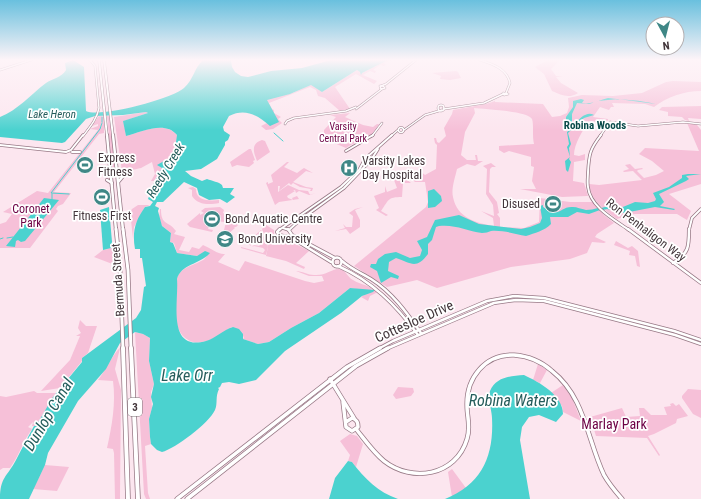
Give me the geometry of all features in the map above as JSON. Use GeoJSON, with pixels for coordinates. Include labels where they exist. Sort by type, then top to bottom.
{"type":"FeatureCollection","features":[{"type":"Feature","properties":{"kind":"main road","name":"Bermuda Street"},"geometry":{"type":"LineString","coordinates":[[102,83],[120,268],[128,499]]}},
{"type":"Feature","properties":{"kind":"main road","name":"Bermuda Street"},"geometry":{"type":"LineString","coordinates":[[107,83],[128,263],[138,499]]}},
{"type":"Feature","properties":{"kind":"main road"},"geometry":{"type":"LineString","coordinates":[[117,171],[124,174],[119,181]]}},
{"type":"Feature","properties":{"kind":"main road"},"geometry":{"type":"LineString","coordinates":[[107,180],[112,183]]}},
{"type":"Feature","properties":{"kind":"street"},"geometry":{"type":"LineString","coordinates":[[71,151],[99,112],[97,83]]}},
{"type":"Feature","properties":{"kind":"street"},"geometry":{"type":"LineString","coordinates":[[285,124],[287,121],[294,118],[350,112],[387,83]]}},
{"type":"Feature","properties":{"kind":"street"},"geometry":{"type":"LineString","coordinates":[[420,334],[400,309],[383,293],[358,276],[333,265],[331,262],[292,238],[280,236],[278,233],[279,230],[335,192],[354,175],[366,158],[398,130],[425,115],[443,109],[484,103],[503,93],[506,93],[509,83]]}},
{"type":"Feature","properties":{"kind":"street"},"geometry":{"type":"LineString","coordinates":[[284,236],[300,220],[344,188],[370,161],[381,146],[401,132],[402,129],[439,105],[443,109]]}},
{"type":"Feature","properties":{"kind":"street"},"geometry":{"type":"LineString","coordinates":[[436,108],[443,109]]}},
{"type":"Feature","properties":{"kind":"street","name":"Ron Penhaligon Way"},"geometry":{"type":"LineString","coordinates":[[701,124],[683,122],[638,126],[611,122],[591,148],[589,154],[587,184],[589,193],[603,211],[701,283]]}},
{"type":"Feature","properties":{"kind":"street"},"geometry":{"type":"LineString","coordinates":[[346,151],[372,136],[382,123]]}},
{"type":"Feature","properties":{"kind":"street"},"geometry":{"type":"LineString","coordinates":[[0,145],[66,152],[68,154],[71,151],[80,152]]}},
{"type":"Feature","properties":{"kind":"street"},"geometry":{"type":"LineString","coordinates":[[366,158],[370,161]]}},
{"type":"Feature","properties":{"kind":"street"},"geometry":{"type":"LineString","coordinates":[[364,161],[370,161]]}},
{"type":"Feature","properties":{"kind":"street"},"geometry":{"type":"LineString","coordinates":[[674,263],[681,258],[687,250],[690,219],[694,212],[701,209]]}},
{"type":"Feature","properties":{"kind":"street"},"geometry":{"type":"LineString","coordinates":[[283,228],[289,231],[292,235],[335,258],[340,259],[342,262],[376,283],[402,306],[417,330]]}},
{"type":"Feature","properties":{"kind":"street"},"geometry":{"type":"LineString","coordinates":[[331,262],[335,258]]}},
{"type":"Feature","properties":{"kind":"street"},"geometry":{"type":"LineString","coordinates":[[338,266],[342,262]]}},
{"type":"Feature","properties":{"kind":"street","name":"Cottesloe Drive"},"geometry":{"type":"LineString","coordinates":[[177,499],[330,379],[377,349],[417,330],[492,300],[511,296],[544,298],[674,331],[701,340]]}},
{"type":"Feature","properties":{"kind":"street","name":"Cottesloe Drive"},"geometry":{"type":"LineString","coordinates":[[187,499],[332,383],[379,353],[490,304],[509,300],[526,300],[556,304],[675,335],[701,344]]}},
{"type":"Feature","properties":{"kind":"street"},"geometry":{"type":"LineString","coordinates":[[356,429],[378,456],[398,470],[419,475],[442,470],[452,464],[465,446],[470,428],[467,399],[473,376],[479,368],[486,361],[500,356],[515,355],[529,358],[542,363],[557,373],[574,394],[580,405],[602,469],[609,482],[622,499]]}},
{"type":"Feature","properties":{"kind":"street"},"geometry":{"type":"LineString","coordinates":[[330,379],[358,423],[356,429]]}},
{"type":"Feature","properties":{"kind":"street"},"geometry":{"type":"LineString","coordinates":[[344,402],[348,429],[352,431],[356,429]]}},
{"type":"Feature","properties":{"kind":"street"},"geometry":{"type":"LineString","coordinates":[[346,422],[352,418],[355,419]]}},
{"type":"Feature","properties":{"kind":"green space"},"geometry":{"type":"Polygon","coordinates":[[[336,83],[341,83],[335,87],[350,109],[340,111],[325,98],[318,96],[316,90],[310,87],[269,103],[274,110],[274,113],[281,117],[278,119],[282,123],[273,129],[266,130],[261,126],[267,123],[266,99],[293,93],[312,84],[322,92],[336,83]]]}},
{"type":"Feature","properties":{"kind":"green space"},"geometry":{"type":"Polygon","coordinates":[[[548,83],[561,83],[578,93],[568,96],[552,91],[548,83]]]}},
{"type":"Feature","properties":{"kind":"green space"},"geometry":{"type":"Polygon","coordinates":[[[663,83],[701,83],[701,91],[676,95],[664,100],[654,107],[645,104],[612,103],[614,107],[611,107],[609,110],[600,107],[593,117],[608,119],[607,123],[589,121],[579,137],[574,151],[574,155],[579,156],[585,154],[585,160],[574,162],[573,181],[584,183],[588,196],[562,197],[520,189],[536,189],[532,181],[534,167],[531,166],[531,157],[509,151],[504,153],[499,150],[499,146],[534,144],[533,124],[532,119],[529,116],[514,112],[474,108],[475,113],[465,132],[461,155],[467,160],[476,160],[475,155],[477,155],[478,161],[483,161],[475,166],[467,164],[457,169],[452,191],[455,204],[463,215],[474,221],[494,226],[493,218],[481,211],[494,216],[493,205],[486,194],[487,169],[483,166],[491,163],[496,167],[492,167],[490,169],[489,192],[497,202],[499,213],[497,214],[500,218],[500,227],[524,228],[539,222],[540,198],[570,202],[593,202],[604,215],[614,223],[597,234],[595,237],[606,242],[592,242],[587,253],[570,259],[511,267],[437,288],[417,280],[387,287],[354,266],[426,207],[428,202],[425,182],[415,182],[409,176],[419,170],[425,175],[436,169],[437,145],[434,138],[436,138],[437,142],[439,143],[446,136],[444,128],[453,110],[495,101],[543,104],[552,117],[567,113],[569,107],[568,98],[582,95],[613,96],[642,93],[663,83]]]}},
{"type":"Feature","properties":{"kind":"green space"},"geometry":{"type":"Polygon","coordinates":[[[701,106],[701,119],[688,118],[689,121],[682,117],[668,116],[668,112],[659,110],[662,107],[701,106]]]}},
{"type":"Feature","properties":{"kind":"green space"},"geometry":{"type":"Polygon","coordinates":[[[146,112],[148,113],[124,121],[126,136],[152,128],[166,128],[177,135],[176,144],[170,157],[158,165],[162,168],[154,181],[151,181],[155,174],[152,162],[141,168],[122,171],[114,117],[146,112]]]}},
{"type":"Feature","properties":{"kind":"green space","name":"Varsity Central Park"},"geometry":{"type":"Polygon","coordinates":[[[350,113],[345,117],[363,125],[373,127],[379,124],[369,136],[346,148],[320,137],[324,134],[324,130],[336,117],[330,115],[350,113]]]}},
{"type":"Feature","properties":{"kind":"green space","name":"Coronet Park"},"geometry":{"type":"Polygon","coordinates":[[[100,116],[104,117],[104,133],[99,134],[54,192],[71,193],[63,204],[58,206],[56,209],[58,211],[30,248],[0,248],[0,224],[6,222],[12,214],[3,212],[37,191],[48,193],[98,130],[90,129],[98,126],[98,124],[92,126],[100,116]]]}},
{"type":"Feature","properties":{"kind":"green space"},"geometry":{"type":"Polygon","coordinates":[[[107,116],[110,116],[114,155],[114,174],[113,174],[107,116]]]}},
{"type":"Feature","properties":{"kind":"green space"},"geometry":{"type":"Polygon","coordinates":[[[687,123],[697,125],[701,130],[701,184],[669,194],[691,211],[687,220],[677,214],[634,214],[617,219],[599,204],[590,190],[589,184],[599,185],[642,180],[633,171],[624,172],[623,171],[629,169],[625,165],[630,164],[635,169],[642,168],[643,169],[637,171],[644,178],[664,171],[652,161],[639,154],[645,148],[699,151],[687,123]]]}},
{"type":"Feature","properties":{"kind":"green space"},"geometry":{"type":"Polygon","coordinates":[[[262,140],[265,141],[270,152],[257,161],[254,146],[262,140]]]}},
{"type":"Feature","properties":{"kind":"green space"},"geometry":{"type":"Polygon","coordinates":[[[251,149],[255,160],[253,161],[254,163],[249,167],[237,165],[232,167],[230,162],[251,149]]]}},
{"type":"Feature","properties":{"kind":"green space"},"geometry":{"type":"Polygon","coordinates":[[[289,162],[284,167],[297,173],[304,168],[313,173],[306,171],[293,182],[313,188],[312,191],[310,191],[311,189],[300,187],[293,183],[291,185],[289,183],[279,191],[280,186],[278,186],[278,192],[288,185],[299,190],[308,191],[310,195],[299,191],[296,193],[295,190],[293,190],[295,191],[287,196],[293,200],[279,202],[275,205],[266,183],[268,182],[268,184],[273,182],[271,175],[289,162]]]}},
{"type":"Feature","properties":{"kind":"green space"},"geometry":{"type":"Polygon","coordinates":[[[404,177],[411,183],[403,183],[402,197],[391,199],[387,202],[381,211],[388,215],[386,216],[376,210],[379,208],[374,196],[385,192],[385,186],[387,192],[397,188],[394,180],[387,180],[404,177]]]}},
{"type":"Feature","properties":{"kind":"green space"},"geometry":{"type":"Polygon","coordinates":[[[193,187],[196,189],[198,196],[201,198],[207,200],[219,200],[219,203],[200,203],[194,199],[192,196],[192,190],[188,188],[193,187]]]}},
{"type":"Feature","properties":{"kind":"green space"},"geometry":{"type":"Polygon","coordinates":[[[297,196],[299,199],[293,200],[292,198],[297,196]]]}},
{"type":"Feature","properties":{"kind":"green space"},"geometry":{"type":"Polygon","coordinates":[[[138,205],[150,205],[145,207],[134,227],[133,238],[130,212],[138,205]]]}},
{"type":"Feature","properties":{"kind":"green space"},"geometry":{"type":"Polygon","coordinates":[[[220,207],[224,210],[223,213],[239,224],[227,235],[223,234],[226,222],[212,221],[210,226],[212,227],[209,227],[208,229],[213,230],[212,232],[190,227],[187,224],[200,213],[200,215],[204,213],[201,211],[205,208],[220,207]]]}},
{"type":"Feature","properties":{"kind":"green space"},"geometry":{"type":"Polygon","coordinates":[[[363,207],[355,210],[360,220],[360,227],[350,234],[346,229],[335,231],[345,228],[343,224],[346,227],[352,227],[353,216],[349,213],[355,209],[363,207]]]}},
{"type":"Feature","properties":{"kind":"green space"},"geometry":{"type":"Polygon","coordinates":[[[160,209],[164,221],[176,231],[174,234],[185,237],[179,250],[189,252],[192,247],[199,249],[203,245],[225,254],[218,262],[239,271],[245,261],[314,283],[324,281],[322,276],[309,276],[296,271],[318,275],[325,274],[336,269],[341,269],[353,280],[372,288],[378,292],[370,296],[368,301],[361,297],[373,289],[368,291],[350,288],[319,313],[269,342],[258,344],[243,339],[244,337],[232,327],[219,336],[209,340],[201,342],[190,341],[183,336],[176,322],[177,279],[184,269],[203,260],[209,253],[207,252],[197,256],[177,253],[174,243],[170,242],[171,233],[162,226],[159,218],[160,209]]]}},
{"type":"Feature","properties":{"kind":"green space"},"geometry":{"type":"Polygon","coordinates":[[[266,225],[274,230],[274,234],[277,238],[286,239],[309,251],[296,263],[305,267],[304,269],[286,261],[266,256],[268,247],[262,229],[266,225]]]}},
{"type":"Feature","properties":{"kind":"green space"},"geometry":{"type":"Polygon","coordinates":[[[261,230],[268,247],[266,255],[241,248],[263,253],[265,250],[263,248],[252,247],[254,245],[259,246],[261,244],[255,241],[250,246],[245,244],[261,230]]]}},
{"type":"Feature","properties":{"kind":"green space"},"geometry":{"type":"Polygon","coordinates":[[[616,241],[628,248],[632,246],[638,251],[640,267],[637,266],[635,256],[629,255],[630,251],[614,245],[616,241]]]}},
{"type":"Feature","properties":{"kind":"green space"},"geometry":{"type":"Polygon","coordinates":[[[112,242],[115,265],[94,257],[103,250],[108,249],[112,242]]]}},
{"type":"Feature","properties":{"kind":"green space"},"geometry":{"type":"Polygon","coordinates":[[[80,320],[86,326],[97,326],[88,353],[82,358],[82,361],[60,388],[41,391],[70,360],[80,336],[76,336],[81,333],[78,328],[80,320]]]}},
{"type":"Feature","properties":{"kind":"green space"},"geometry":{"type":"Polygon","coordinates":[[[135,332],[150,338],[149,361],[154,384],[151,392],[152,408],[149,419],[151,444],[145,446],[148,493],[150,499],[146,499],[144,494],[135,332]]]}},
{"type":"Feature","properties":{"kind":"green space"},"geometry":{"type":"Polygon","coordinates":[[[120,348],[115,369],[121,390],[120,499],[115,499],[114,453],[113,449],[107,448],[113,414],[113,381],[98,380],[115,353],[120,348]]]}},
{"type":"Feature","properties":{"kind":"green space"},"geometry":{"type":"Polygon","coordinates":[[[538,364],[547,370],[540,383],[533,380],[538,364]]]}},
{"type":"Feature","properties":{"kind":"green space"},"geometry":{"type":"Polygon","coordinates":[[[563,385],[572,398],[581,421],[563,412],[562,406],[551,393],[563,385]]]}},
{"type":"Feature","properties":{"kind":"green space"},"geometry":{"type":"Polygon","coordinates":[[[398,387],[413,388],[414,392],[411,396],[396,399],[393,395],[398,387]]]}},
{"type":"Feature","properties":{"kind":"green space"},"geometry":{"type":"Polygon","coordinates":[[[688,389],[701,390],[701,418],[693,414],[682,398],[688,389]]]}},
{"type":"Feature","properties":{"kind":"green space"},"geometry":{"type":"Polygon","coordinates":[[[34,391],[37,393],[57,393],[36,426],[32,426],[33,422],[28,427],[32,429],[10,468],[3,468],[0,470],[0,396],[6,397],[34,391]]]}},
{"type":"Feature","properties":{"kind":"green space","name":"Marlay Park"},"geometry":{"type":"Polygon","coordinates":[[[673,403],[676,406],[679,404],[688,416],[677,419],[676,423],[648,436],[660,455],[659,456],[647,438],[596,436],[590,417],[622,408],[626,417],[640,416],[639,408],[644,408],[651,415],[667,415],[664,407],[671,406],[670,404],[673,403]]]}},
{"type":"Feature","properties":{"kind":"green space"},"geometry":{"type":"Polygon","coordinates":[[[350,434],[357,436],[363,444],[356,467],[352,462],[348,461],[350,455],[340,441],[350,434]]]}},
{"type":"Feature","properties":{"kind":"green space"},"geometry":{"type":"Polygon","coordinates":[[[45,465],[69,467],[57,491],[33,489],[45,465]]]}},
{"type":"Feature","properties":{"kind":"green space"},"geometry":{"type":"Polygon","coordinates":[[[452,469],[466,488],[452,497],[448,472],[452,469]]]}},
{"type":"Feature","properties":{"kind":"water","name":"Lake Orr"},"geometry":{"type":"Polygon","coordinates":[[[46,83],[85,83],[86,111],[106,112],[136,106],[166,97],[184,88],[188,83],[336,83],[322,92],[311,85],[290,94],[267,100],[279,122],[270,126],[251,114],[240,113],[229,116],[223,127],[224,131],[230,135],[217,159],[201,169],[185,171],[191,176],[202,181],[207,179],[221,184],[223,188],[234,188],[230,194],[235,197],[227,203],[220,199],[209,200],[199,195],[197,188],[184,182],[163,202],[157,202],[155,206],[159,208],[158,211],[162,226],[171,233],[170,242],[173,243],[177,253],[197,256],[205,251],[210,253],[202,260],[183,270],[177,279],[177,322],[180,332],[185,339],[193,342],[210,340],[233,327],[239,329],[243,334],[243,339],[258,344],[269,342],[319,313],[350,288],[375,290],[362,296],[341,313],[285,351],[256,380],[239,384],[229,382],[222,383],[218,388],[215,410],[206,422],[175,446],[162,452],[157,450],[151,444],[150,437],[149,419],[153,404],[151,397],[154,384],[149,361],[150,338],[135,332],[120,343],[106,369],[78,401],[48,453],[45,465],[29,499],[0,499],[3,481],[13,466],[34,426],[36,426],[53,397],[82,362],[82,358],[136,318],[141,310],[144,287],[146,286],[142,258],[140,258],[140,249],[135,249],[135,227],[145,207],[150,206],[153,202],[148,199],[162,168],[157,165],[164,161],[166,162],[175,149],[177,135],[166,128],[153,128],[126,136],[123,121],[148,113],[146,112],[95,116],[86,119],[65,142],[62,143],[0,137],[0,117],[18,106],[46,83]]]}},
{"type":"Feature","properties":{"kind":"water"},"geometry":{"type":"Polygon","coordinates":[[[608,98],[618,99],[598,101],[608,98]]]}},
{"type":"Feature","properties":{"kind":"water"},"geometry":{"type":"Polygon","coordinates":[[[581,99],[584,100],[582,103],[595,102],[589,104],[577,103],[572,114],[572,123],[576,123],[586,114],[594,115],[584,118],[577,124],[573,125],[572,129],[568,133],[571,144],[569,148],[570,157],[567,147],[569,144],[567,132],[571,129],[571,122],[566,120],[566,117],[573,107],[573,101],[581,99]]]}},
{"type":"Feature","properties":{"kind":"water"},"geometry":{"type":"Polygon","coordinates":[[[570,157],[569,159],[571,162],[568,172],[566,170],[565,161],[570,157]]]}},
{"type":"Feature","properties":{"kind":"water"},"geometry":{"type":"Polygon","coordinates":[[[701,174],[686,176],[689,179],[659,194],[664,202],[660,206],[675,209],[674,210],[655,207],[624,213],[607,209],[603,210],[601,208],[609,206],[618,209],[635,202],[648,203],[655,201],[656,199],[653,193],[669,187],[682,178],[682,175],[701,174]]]}},
{"type":"Feature","properties":{"kind":"water"},"geometry":{"type":"Polygon","coordinates":[[[434,189],[441,196],[442,201],[435,207],[428,208],[428,191],[434,189]]]}},
{"type":"Feature","properties":{"kind":"water"},"geometry":{"type":"Polygon","coordinates":[[[44,198],[59,200],[25,241],[16,241],[15,247],[6,246],[44,198]]]}},
{"type":"Feature","properties":{"kind":"water"},"geometry":{"type":"Polygon","coordinates":[[[543,205],[543,207],[554,212],[568,207],[576,207],[586,210],[598,208],[600,210],[589,214],[577,212],[568,217],[550,217],[551,224],[539,232],[526,236],[500,231],[482,233],[456,227],[439,226],[436,227],[432,240],[428,244],[428,254],[420,262],[413,264],[396,258],[389,262],[388,271],[399,276],[398,279],[391,277],[381,283],[377,271],[370,267],[371,264],[376,264],[378,259],[385,254],[396,252],[410,258],[420,256],[422,250],[417,241],[427,237],[435,220],[459,215],[479,224],[521,229],[540,223],[542,218],[540,206],[543,205]]]}},
{"type":"Feature","properties":{"kind":"water"},"geometry":{"type":"Polygon","coordinates":[[[109,207],[112,242],[111,248],[103,250],[100,210],[109,207]]]}},
{"type":"Feature","properties":{"kind":"water","name":"Robina Waters"},"geometry":{"type":"Polygon","coordinates":[[[524,375],[543,385],[555,395],[562,407],[563,414],[556,422],[539,415],[529,417],[522,427],[520,440],[530,499],[445,499],[458,493],[477,477],[488,456],[492,432],[492,415],[489,394],[493,386],[504,378],[524,375]]]}},
{"type":"Feature","properties":{"kind":"water"},"geometry":{"type":"Polygon","coordinates":[[[348,461],[352,462],[378,489],[398,499],[329,499],[335,478],[348,461]]]}},
{"type":"Feature","properties":{"kind":"waterway"},"geometry":{"type":"LineString","coordinates":[[102,117],[102,122]]}},
{"type":"Feature","properties":{"kind":"waterway"},"geometry":{"type":"LineString","coordinates":[[69,194],[51,193],[100,129],[102,123]]}},
{"type":"Feature","properties":{"kind":"waterway"},"geometry":{"type":"LineString","coordinates":[[274,133],[283,141]]}},
{"type":"Feature","properties":{"kind":"waterway"},"geometry":{"type":"LineString","coordinates":[[52,194],[52,199]]}},
{"type":"Feature","properties":{"kind":"waterway"},"geometry":{"type":"LineString","coordinates":[[7,238],[13,237]]}},
{"type":"Feature","properties":{"kind":"place","name":"Express Fitness"},"geometry":{"type":"Point","coordinates":[85,165]}},
{"type":"Feature","properties":{"kind":"place","name":"Varsity Lakes Day Hospital"},"geometry":{"type":"Point","coordinates":[349,168]}},
{"type":"Feature","properties":{"kind":"place","name":"Fitness First"},"geometry":{"type":"Point","coordinates":[102,197]}},
{"type":"Feature","properties":{"kind":"place","name":"Disused"},"geometry":{"type":"Point","coordinates":[553,204]}},
{"type":"Feature","properties":{"kind":"place","name":"Bond Aquatic Centre"},"geometry":{"type":"Point","coordinates":[212,219]}},
{"type":"Feature","properties":{"kind":"place","name":"Bond University"},"geometry":{"type":"Point","coordinates":[225,239]}},
{"type":"Feature","properties":{"kind":"district","name":"Robina Woods"},"geometry":{"type":"Point","coordinates":[595,125]}},
{"type":"Feature","properties":{"kind":"water label","name":"Lake Heron"},"geometry":{"type":"Point","coordinates":[52,114]}},
{"type":"Feature","properties":{"kind":"water label","name":"Reedy Creek"},"geometry":{"type":"Point","coordinates":[165,170]}},
{"type":"Feature","properties":{"kind":"water label","name":"Dunlop Canal"},"geometry":{"type":"Point","coordinates":[48,414]}}]}
